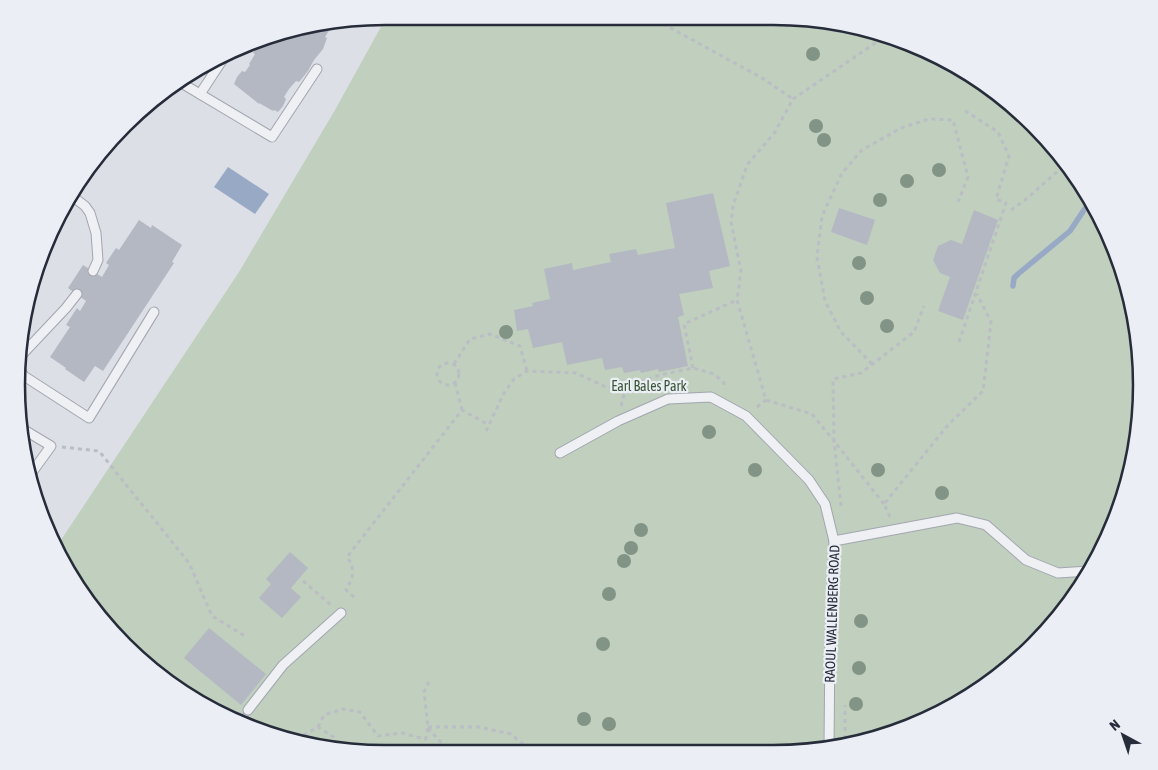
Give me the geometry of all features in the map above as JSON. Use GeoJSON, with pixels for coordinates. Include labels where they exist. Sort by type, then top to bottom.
{"type":"FeatureCollection","features":[{"type":"Feature","properties":{"kind":"lane"},"geometry":{"type":"LineString","coordinates":[[200,94],[218,66]]}},
{"type":"Feature","properties":{"kind":"lane"},"geometry":{"type":"LineString","coordinates":[[186,86],[272,137],[317,68]]}},
{"type":"Feature","properties":{"kind":"lane"},"geometry":{"type":"LineString","coordinates":[[77,200],[90,213],[96,233],[98,260],[93,271]]}},
{"type":"Feature","properties":{"kind":"lane"},"geometry":{"type":"LineString","coordinates":[[27,349],[77,294]]}},
{"type":"Feature","properties":{"kind":"lane"},"geometry":{"type":"LineString","coordinates":[[25,377],[89,418],[154,312]]}},
{"type":"Feature","properties":{"kind":"lane","name":"RAOUL WALLENBERG ROAD"},"geometry":{"type":"LineString","coordinates":[[560,453],[618,421],[668,399],[711,397],[746,416],[809,480],[825,504],[834,541],[830,638],[829,740]]}},
{"type":"Feature","properties":{"kind":"lane"},"geometry":{"type":"LineString","coordinates":[[28,432],[50,446],[35,468]]}},
{"type":"Feature","properties":{"kind":"lane"},"geometry":{"type":"LineString","coordinates":[[834,541],[958,518],[986,525],[1026,560],[1058,573],[1080,572]]}},
{"type":"Feature","properties":{"kind":"lane"},"geometry":{"type":"LineString","coordinates":[[245,717],[283,665],[340,613]]}},
{"type":"Feature","properties":{"kind":"path"},"geometry":{"type":"LineString","coordinates":[[665,25],[762,78],[793,99]]}},
{"type":"Feature","properties":{"kind":"path"},"geometry":{"type":"LineString","coordinates":[[878,41],[793,99],[775,132],[748,165],[733,206],[731,222],[741,271],[737,300],[766,400],[812,414],[884,504],[895,529]]}},
{"type":"Feature","properties":{"kind":"path"},"geometry":{"type":"LineString","coordinates":[[958,342],[1006,203],[996,199],[1009,156],[998,132],[964,110]]}},
{"type":"Feature","properties":{"kind":"path"},"geometry":{"type":"LineString","coordinates":[[872,364],[841,332],[825,301],[817,257],[822,216],[842,173],[862,150],[901,128],[929,119],[953,120],[968,177],[958,202]]}},
{"type":"Feature","properties":{"kind":"path"},"geometry":{"type":"LineString","coordinates":[[1011,210],[1061,169]]}},
{"type":"Feature","properties":{"kind":"path"},"geometry":{"type":"LineString","coordinates":[[884,504],[948,426],[983,391],[991,322],[977,294]]}},
{"type":"Feature","properties":{"kind":"path"},"geometry":{"type":"LineString","coordinates":[[693,368],[684,324],[737,300]]}},
{"type":"Feature","properties":{"kind":"path"},"geometry":{"type":"LineString","coordinates":[[842,514],[834,441],[833,379],[861,373],[914,332],[924,306]]}},
{"type":"Feature","properties":{"kind":"path"},"geometry":{"type":"LineString","coordinates":[[454,364],[470,339],[490,334],[520,346],[527,371]]}},
{"type":"Feature","properties":{"kind":"path"},"geometry":{"type":"LineString","coordinates":[[455,383],[447,384],[440,381],[437,374],[440,367],[446,363],[454,364],[459,369],[459,377],[455,383],[462,410],[490,425]]}},
{"type":"Feature","properties":{"kind":"path"},"geometry":{"type":"LineString","coordinates":[[486,431],[504,394],[514,380],[527,371],[576,373],[608,388],[626,387],[660,375],[693,368],[714,374],[724,384],[734,409]]}},
{"type":"Feature","properties":{"kind":"path"},"geometry":{"type":"LineString","coordinates":[[354,597],[346,590],[353,577],[352,565],[347,557],[462,410]]}},
{"type":"Feature","properties":{"kind":"path"},"geometry":{"type":"LineString","coordinates":[[50,446],[99,451],[189,563],[212,616],[245,636]]}},
{"type":"Feature","properties":{"kind":"path"},"geometry":{"type":"LineString","coordinates":[[303,581],[340,613]]}},
{"type":"Feature","properties":{"kind":"path"},"geometry":{"type":"LineString","coordinates":[[424,745],[428,727],[424,692],[429,682]]}},
{"type":"Feature","properties":{"kind":"path"},"geometry":{"type":"LineString","coordinates":[[845,697],[845,738]]}},
{"type":"Feature","properties":{"kind":"path"},"geometry":{"type":"LineString","coordinates":[[303,735],[318,727],[324,714],[343,709],[360,712],[378,736],[402,733],[425,739]]}},
{"type":"Feature","properties":{"kind":"path"},"geometry":{"type":"LineString","coordinates":[[318,727],[335,738],[337,742]]}},
{"type":"Feature","properties":{"kind":"path"},"geometry":{"type":"LineString","coordinates":[[428,727],[444,745]]}},
{"type":"Feature","properties":{"kind":"path"},"geometry":{"type":"LineString","coordinates":[[428,727],[479,727],[511,734],[524,745]]}},
{"type":"Feature","properties":{"kind":"green space","name":"Earl Bales Park"},"geometry":{"type":"Polygon","coordinates":[[[382,25],[797,26],[820,28],[866,37],[911,52],[953,73],[992,99],[1010,114],[1028,130],[1059,166],[1085,205],[1096,226],[1106,247],[1121,292],[1130,338],[1132,361],[1133,385],[1130,432],[1121,478],[1114,501],[1106,523],[1085,565],[1059,604],[1028,640],[992,671],[973,684],[953,697],[911,718],[866,733],[820,742],[773,745],[361,744],[338,742],[292,733],[247,718],[205,697],[166,671],[130,640],[99,604],[73,565],[60,541],[239,272],[335,110],[382,25]]]}},
{"type":"Feature","properties":{"kind":"water"},"geometry":{"type":"Polygon","coordinates":[[[228,167],[269,194],[255,214],[214,187],[228,167]]]}},
{"type":"Feature","properties":{"kind":"building"},"geometry":{"type":"Polygon","coordinates":[[[330,29],[325,37],[327,38],[323,49],[299,82],[296,81],[289,89],[284,97],[286,99],[283,106],[278,112],[259,104],[234,84],[242,71],[245,72],[250,65],[255,54],[253,53],[255,49],[269,44],[330,29]]]}},
{"type":"Feature","properties":{"kind":"building"},"geometry":{"type":"Polygon","coordinates":[[[713,193],[730,266],[709,271],[713,288],[679,294],[684,315],[678,317],[688,366],[659,372],[658,369],[641,373],[640,370],[624,373],[622,367],[605,370],[602,358],[567,365],[562,342],[533,348],[528,329],[517,331],[514,310],[533,306],[532,303],[550,299],[544,269],[572,263],[573,270],[611,262],[609,254],[636,249],[638,255],[675,248],[666,203],[713,193]]]}},
{"type":"Feature","properties":{"kind":"building"},"geometry":{"type":"Polygon","coordinates":[[[839,208],[875,220],[867,245],[831,232],[839,208]]]}},
{"type":"Feature","properties":{"kind":"building"},"geometry":{"type":"Polygon","coordinates":[[[974,210],[998,220],[963,320],[938,311],[950,277],[940,273],[933,260],[938,246],[951,240],[962,244],[974,210]]]}},
{"type":"Feature","properties":{"kind":"building"},"geometry":{"type":"Polygon","coordinates":[[[139,220],[151,228],[152,225],[182,245],[172,262],[174,263],[103,371],[95,366],[84,382],[50,357],[70,327],[66,325],[77,308],[80,311],[86,301],[68,288],[83,265],[102,277],[109,265],[106,263],[116,248],[119,250],[139,220]]]}},
{"type":"Feature","properties":{"kind":"building"},"geometry":{"type":"Polygon","coordinates":[[[290,552],[308,568],[291,588],[301,597],[282,618],[259,598],[271,584],[266,579],[290,552]]]}},
{"type":"Feature","properties":{"kind":"building"},"geometry":{"type":"Polygon","coordinates":[[[209,628],[266,674],[241,705],[184,658],[209,628]]]}},
{"type":"Feature","properties":{"kind":"waterway"},"geometry":{"type":"LineString","coordinates":[[1013,286],[1014,278],[1070,231],[1086,207]]}}]}
